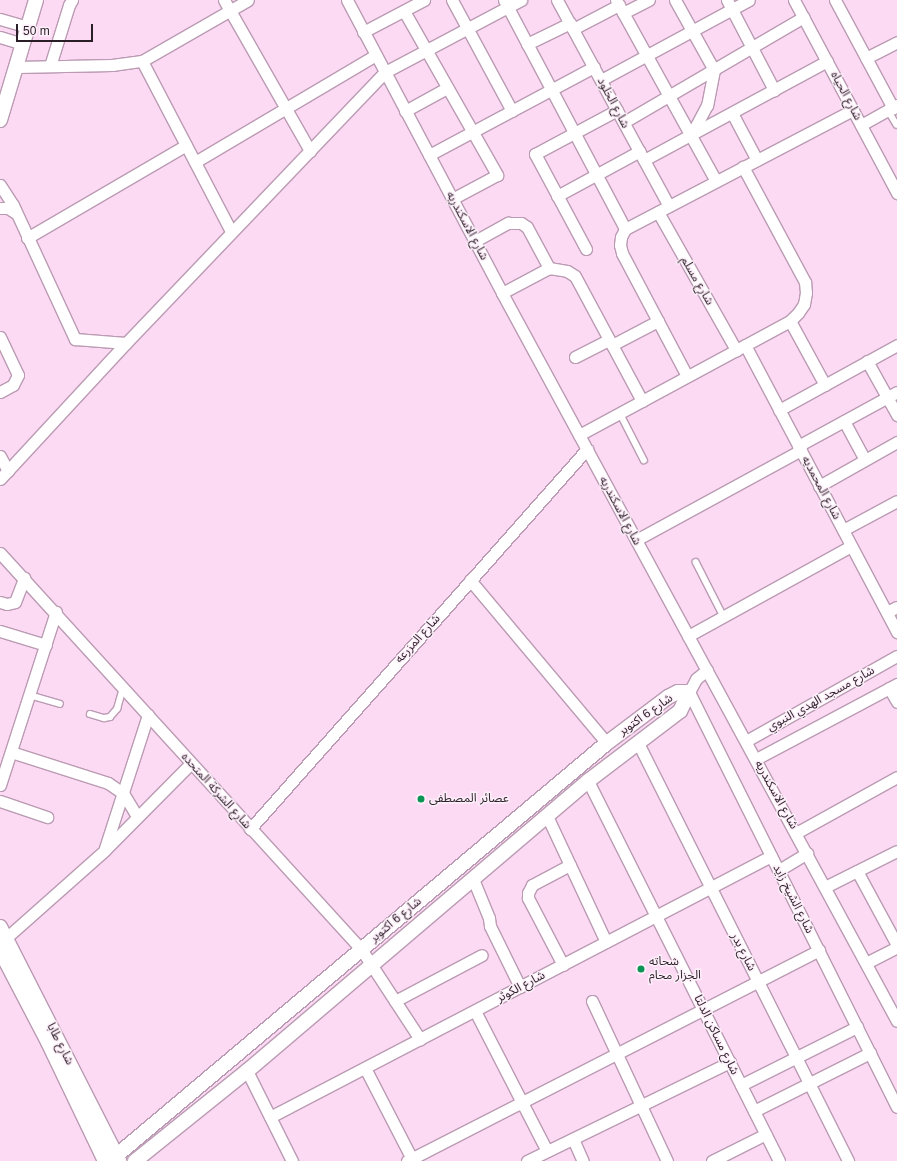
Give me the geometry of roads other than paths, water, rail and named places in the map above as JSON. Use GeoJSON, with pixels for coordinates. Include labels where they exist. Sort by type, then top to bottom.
{"type":"FeatureCollection","features":[{"type":"Feature","properties":{"kind":"street"},"geometry":{"type":"LineString","coordinates":[[0,120],[36,0]]}},
{"type":"Feature","properties":{"kind":"street"},"geometry":{"type":"LineString","coordinates":[[50,66],[69,5],[72,0]]}},
{"type":"Feature","properties":{"kind":"street"},"geometry":{"type":"LineString","coordinates":[[224,0],[310,151]]}},
{"type":"Feature","properties":{"kind":"street"},"geometry":{"type":"LineString","coordinates":[[16,67],[112,65],[142,61],[248,0]]}},
{"type":"Feature","properties":{"kind":"street","name":"شارع الاسكندريه"},"geometry":{"type":"LineString","coordinates":[[347,0],[502,293],[897,1021]]}},
{"type":"Feature","properties":{"kind":"street"},"geometry":{"type":"LineString","coordinates":[[363,32],[424,0]]}},
{"type":"Feature","properties":{"kind":"street"},"geometry":{"type":"LineString","coordinates":[[452,0],[512,111]]}},
{"type":"Feature","properties":{"kind":"street"},"geometry":{"type":"LineString","coordinates":[[4,475],[231,231],[385,72],[467,28],[506,4],[521,0]]}},
{"type":"Feature","properties":{"kind":"street","name":"شارع الخلود"},"geometry":{"type":"LineString","coordinates":[[558,0],[669,206]]}},
{"type":"Feature","properties":{"kind":"street"},"geometry":{"type":"LineString","coordinates":[[527,44],[619,6],[649,0]]}},
{"type":"Feature","properties":{"kind":"street"},"geometry":{"type":"LineString","coordinates":[[675,0],[714,70],[707,105],[700,121],[690,135]]}},
{"type":"Feature","properties":{"kind":"street"},"geometry":{"type":"LineString","coordinates":[[601,80],[692,30],[729,5],[749,0]]}},
{"type":"Feature","properties":{"kind":"street","name":"شارع الحياه"},"geometry":{"type":"LineString","coordinates":[[794,0],[897,193]]}},
{"type":"Feature","properties":{"kind":"street"},"geometry":{"type":"LineString","coordinates":[[835,0],[893,108],[861,125]]}},
{"type":"Feature","properties":{"kind":"street"},"geometry":{"type":"LineString","coordinates":[[506,4],[625,229]]}},
{"type":"Feature","properties":{"kind":"street"},"geometry":{"type":"LineString","coordinates":[[729,5],[774,90]]}},
{"type":"Feature","properties":{"kind":"street"},"geometry":{"type":"LineString","coordinates":[[619,6],[716,181]]}},
{"type":"Feature","properties":{"kind":"street"},"geometry":{"type":"LineString","coordinates":[[404,10],[497,175],[452,199]]}},
{"type":"Feature","properties":{"kind":"street"},"geometry":{"type":"LineString","coordinates":[[0,18],[28,27]]}},
{"type":"Feature","properties":{"kind":"street"},"geometry":{"type":"LineString","coordinates":[[624,122],[804,18]]}},
{"type":"Feature","properties":{"kind":"street"},"geometry":{"type":"LineString","coordinates":[[0,37],[23,44]]}},
{"type":"Feature","properties":{"kind":"street"},"geometry":{"type":"LineString","coordinates":[[866,58],[897,42]]}},
{"type":"Feature","properties":{"kind":"street"},"geometry":{"type":"LineString","coordinates":[[195,162],[376,55]]}},
{"type":"Feature","properties":{"kind":"street"},"geometry":{"type":"LineString","coordinates":[[142,61],[231,231]]}},
{"type":"Feature","properties":{"kind":"street"},"geometry":{"type":"LineString","coordinates":[[557,196],[596,175],[690,135],[827,61]]}},
{"type":"Feature","properties":{"kind":"street"},"geometry":{"type":"LineString","coordinates":[[429,155],[594,67]]}},
{"type":"Feature","properties":{"kind":"street"},"geometry":{"type":"LineString","coordinates":[[406,111],[447,88]]}},
{"type":"Feature","properties":{"kind":"street"},"geometry":{"type":"LineString","coordinates":[[586,249],[535,154],[617,110]]}},
{"type":"Feature","properties":{"kind":"street"},"geometry":{"type":"LineString","coordinates":[[687,376],[622,253],[620,245],[621,237],[625,229],[853,110]]}},
{"type":"Feature","properties":{"kind":"street"},"geometry":{"type":"LineString","coordinates":[[732,113],[757,160]]}},
{"type":"Feature","properties":{"kind":"street"},"geometry":{"type":"LineString","coordinates":[[27,238],[186,145]]}},
{"type":"Feature","properties":{"kind":"street"},"geometry":{"type":"LineString","coordinates":[[579,435],[790,321],[804,304],[806,293],[805,282],[743,167]]}},
{"type":"Feature","properties":{"kind":"street"},"geometry":{"type":"LineString","coordinates":[[0,185],[9,198],[75,339],[126,343]]}},
{"type":"Feature","properties":{"kind":"street"},"geometry":{"type":"LineString","coordinates":[[0,208],[8,208],[16,213]]}},
{"type":"Feature","properties":{"kind":"street","name":"شارع مسلم"},"geometry":{"type":"LineString","coordinates":[[658,212],[740,347]]}},
{"type":"Feature","properties":{"kind":"street"},"geometry":{"type":"LineString","coordinates":[[474,241],[508,223],[521,223],[527,227],[550,268]]}},
{"type":"Feature","properties":{"kind":"street"},"geometry":{"type":"LineString","coordinates":[[502,293],[550,268],[567,271],[575,276],[642,401]]}},
{"type":"Feature","properties":{"kind":"street"},"geometry":{"type":"LineString","coordinates":[[575,357],[611,343],[658,321]]}},
{"type":"Feature","properties":{"kind":"street"},"geometry":{"type":"LineString","coordinates":[[790,321],[825,385]]}},
{"type":"Feature","properties":{"kind":"street"},"geometry":{"type":"LineString","coordinates":[[0,337],[18,375],[12,385],[0,392]]}},
{"type":"Feature","properties":{"kind":"street"},"geometry":{"type":"LineString","coordinates":[[779,410],[897,345]]}},
{"type":"Feature","properties":{"kind":"street","name":"شارع المحمديه"},"geometry":{"type":"LineString","coordinates":[[740,347],[779,410],[800,448],[897,632]]}},
{"type":"Feature","properties":{"kind":"street"},"geometry":{"type":"LineString","coordinates":[[868,361],[892,394],[897,415]]}},
{"type":"Feature","properties":{"kind":"street"},"geometry":{"type":"LineString","coordinates":[[636,540],[800,448],[892,394]]}},
{"type":"Feature","properties":{"kind":"street"},"geometry":{"type":"LineString","coordinates":[[844,421],[865,460]]}},
{"type":"Feature","properties":{"kind":"street"},"geometry":{"type":"LineString","coordinates":[[820,486],[897,442]]}},
{"type":"Feature","properties":{"kind":"street","name":"شارع المزرعه"},"geometry":{"type":"LineString","coordinates":[[250,829],[587,450]]}},
{"type":"Feature","properties":{"kind":"street"},"geometry":{"type":"LineString","coordinates":[[0,456],[4,475]]}},
{"type":"Feature","properties":{"kind":"street"},"geometry":{"type":"LineString","coordinates":[[843,530],[897,501]]}},
{"type":"Feature","properties":{"kind":"street"},"geometry":{"type":"LineString","coordinates":[[688,636],[851,546]]}},
{"type":"Feature","properties":{"kind":"street","name":"شارع الشركة المتحده"},"geometry":{"type":"LineString","coordinates":[[0,552],[56,612],[250,829],[361,949],[420,1040]]}},
{"type":"Feature","properties":{"kind":"street"},"geometry":{"type":"LineString","coordinates":[[0,602],[7,604],[15,602],[24,578]]}},
{"type":"Feature","properties":{"kind":"street"},"geometry":{"type":"LineString","coordinates":[[470,580],[607,743]]}},
{"type":"Feature","properties":{"kind":"street"},"geometry":{"type":"LineString","coordinates":[[887,612],[897,607]]}},
{"type":"Feature","properties":{"kind":"street"},"geometry":{"type":"LineString","coordinates":[[0,785],[56,612]]}},
{"type":"Feature","properties":{"kind":"street"},"geometry":{"type":"LineString","coordinates":[[0,631],[46,644]]}},
{"type":"Feature","properties":{"kind":"street","name":"شارع مسجد الهدي النبوي"},"geometry":{"type":"LineString","coordinates":[[746,741],[897,656]]}},
{"type":"Feature","properties":{"kind":"street","name":"شارع 6 اكتوبر"},"geometry":{"type":"LineString","coordinates":[[135,1161],[247,1071],[588,781],[680,711],[696,680],[707,670]]}},
{"type":"Feature","properties":{"kind":"street"},"geometry":{"type":"LineString","coordinates":[[893,686],[897,702]]}},
{"type":"Feature","properties":{"kind":"street","name":"شارع مسجد الهدي النبوي"},"geometry":{"type":"LineString","coordinates":[[756,759],[893,686]]}},
{"type":"Feature","properties":{"kind":"street","name":"شارع 6 اكتوبر"},"geometry":{"type":"LineString","coordinates":[[112,1160],[607,743],[668,697],[678,692],[689,692]]}},
{"type":"Feature","properties":{"kind":"street","name":"شارع الشيخ زايد"},"geometry":{"type":"LineString","coordinates":[[689,692],[897,1107]]}},
{"type":"Feature","properties":{"kind":"street"},"geometry":{"type":"LineString","coordinates":[[105,850],[148,715]]}},
{"type":"Feature","properties":{"kind":"street","name":"شارع بدر"},"geometry":{"type":"LineString","coordinates":[[638,743],[848,1161]]}},
{"type":"Feature","properties":{"kind":"street"},"geometry":{"type":"LineString","coordinates":[[11,752],[108,783],[123,793],[137,816]]}},
{"type":"Feature","properties":{"kind":"street"},"geometry":{"type":"LineString","coordinates":[[2,938],[105,850],[190,763]]}},
{"type":"Feature","properties":{"kind":"street"},"geometry":{"type":"LineString","coordinates":[[796,833],[897,777]]}},
{"type":"Feature","properties":{"kind":"street","name":"شارع مساكن الدلتا"},"geometry":{"type":"LineString","coordinates":[[588,781],[704,1009],[779,1161]]}},
{"type":"Feature","properties":{"kind":"street"},"geometry":{"type":"LineString","coordinates":[[0,801],[47,817]]}},
{"type":"Feature","properties":{"kind":"street"},"geometry":{"type":"LineString","coordinates":[[547,816],[606,942]]}},
{"type":"Feature","properties":{"kind":"street"},"geometry":{"type":"LineString","coordinates":[[825,887],[897,851]]}},
{"type":"Feature","properties":{"kind":"street"},"geometry":{"type":"LineString","coordinates":[[779,870],[807,853]]}},
{"type":"Feature","properties":{"kind":"street","name":"شارع الكوثر"},"geometry":{"type":"LineString","coordinates":[[270,1117],[771,856]]}},
{"type":"Feature","properties":{"kind":"street"},"geometry":{"type":"LineString","coordinates":[[563,964],[528,898],[528,893],[532,886],[570,865]]}},
{"type":"Feature","properties":{"kind":"street"},"geometry":{"type":"LineString","coordinates":[[857,871],[897,946],[866,963]]}},
{"type":"Feature","properties":{"kind":"street"},"geometry":{"type":"LineString","coordinates":[[473,879],[489,918],[490,926],[520,987]]}},
{"type":"Feature","properties":{"kind":"street","name":"شارع طابا"},"geometry":{"type":"LineString","coordinates":[[2,938],[112,1160]]}},
{"type":"Feature","properties":{"kind":"street"},"geometry":{"type":"LineString","coordinates":[[365,1068],[411,1160],[819,950]]}},
{"type":"Feature","properties":{"kind":"street"},"geometry":{"type":"LineString","coordinates":[[395,1001],[482,955]]}},
{"type":"Feature","properties":{"kind":"street"},"geometry":{"type":"LineString","coordinates":[[592,1001],[667,1161]]}},
{"type":"Feature","properties":{"kind":"street"},"geometry":{"type":"LineString","coordinates":[[475,1011],[547,1152]]}},
{"type":"Feature","properties":{"kind":"street"},"geometry":{"type":"LineString","coordinates":[[741,1085],[857,1027]]}},
{"type":"Feature","properties":{"kind":"street"},"geometry":{"type":"LineString","coordinates":[[754,1111],[870,1053]]}},
{"type":"Feature","properties":{"kind":"street"},"geometry":{"type":"LineString","coordinates":[[531,1160],[730,1062]]}},
{"type":"Feature","properties":{"kind":"street"},"geometry":{"type":"LineString","coordinates":[[247,1071],[292,1161]]}},
{"type":"Feature","properties":{"kind":"street"},"geometry":{"type":"LineString","coordinates":[[712,1161],[766,1134]]}},
{"type":"Feature","properties":{"kind":"street"},"geometry":{"type":"LineString","coordinates":[[573,1139],[584,1161]]}},
{"type":"Feature","properties":{"kind":"lane"},"geometry":{"type":"LineString","coordinates":[[893,108],[896,122]]}},
{"type":"Feature","properties":{"kind":"lane"},"geometry":{"type":"LineString","coordinates":[[620,413],[644,460]]}},
{"type":"Feature","properties":{"kind":"lane"},"geometry":{"type":"LineString","coordinates":[[696,562],[724,617]]}},
{"type":"Feature","properties":{"kind":"lane"},"geometry":{"type":"LineString","coordinates":[[90,714],[104,718],[110,717],[117,708],[123,688]]}},
{"type":"Feature","properties":{"kind":"lane"},"geometry":{"type":"LineString","coordinates":[[29,695],[60,704]]}},
{"type":"Feature","properties":{"kind":"place","name":"عصائر المصطفى"},"geometry":{"type":"Point","coordinates":[421,799]}},
{"type":"Feature","properties":{"kind":"place","name":"شحاته الجزار محام"},"geometry":{"type":"Point","coordinates":[641,969]}}]}
